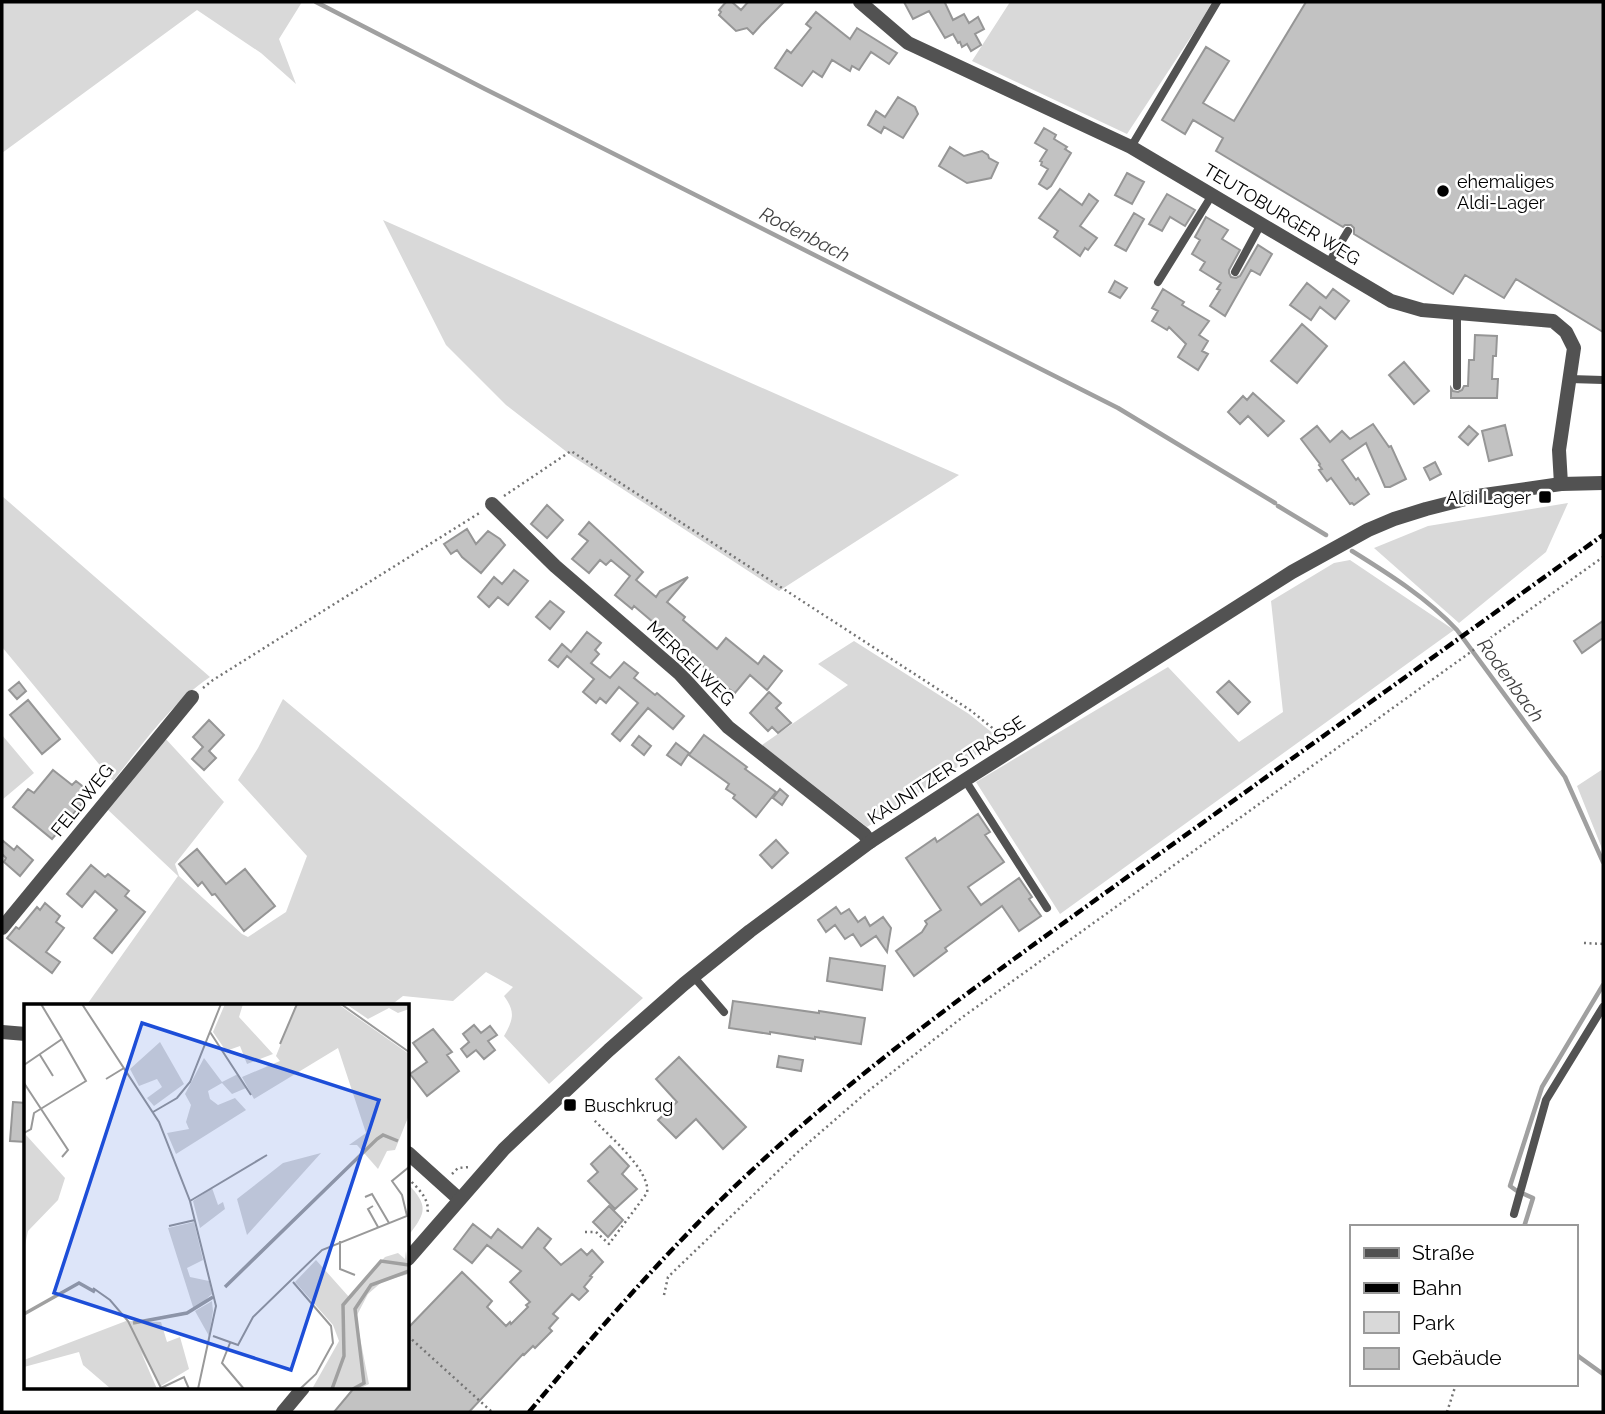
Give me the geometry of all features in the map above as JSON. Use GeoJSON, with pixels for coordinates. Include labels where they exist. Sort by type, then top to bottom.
{"type":"FeatureCollection","features":[{"type":"Feature","properties":{"kind":"street","name":"TEUTOBURGER WEG"},"geometry":{"type":"LineString","coordinates":[[860,2],[908,43],[1131,146],[1391,301],[1422,310],[1553,321],[1566,332],[1574,348],[1559,450],[1561,484]]}},
{"type":"Feature","properties":{"kind":"street","name":"KAUNITZER STRASSE"},"geometry":{"type":"LineString","coordinates":[[410,1257],[504,1149],[609,1050],[693,976],[870,842],[965,780],[1292,572],[1368,530],[1467,498],[1561,484],[1603,483]]}},
{"type":"Feature","properties":{"kind":"street","name":"MERGELWEG"},"geometry":{"type":"LineString","coordinates":[[492,504],[555,566],[680,674],[729,727],[864,834],[870,842]]}},
{"type":"Feature","properties":{"kind":"street","name":"FELDWEG"},"geometry":{"type":"LineString","coordinates":[[2,928],[192,697]]}},
{"type":"Feature","properties":{"kind":"street"},"geometry":{"type":"LineString","coordinates":[[2,1032],[24,1034]]}},
{"type":"Feature","properties":{"kind":"street"},"geometry":{"type":"LineString","coordinates":[[410,1155],[459,1199]]}},
{"type":"Feature","properties":{"kind":"street"},"geometry":{"type":"LineString","coordinates":[[283,1412],[301,1390]]}},
{"type":"Feature","properties":{"kind":"lane"},"geometry":{"type":"LineString","coordinates":[[1131,146],[1217,2]]}},
{"type":"Feature","properties":{"kind":"lane"},"geometry":{"type":"LineString","coordinates":[[1158,282],[1212,195]]}},
{"type":"Feature","properties":{"kind":"lane"},"geometry":{"type":"LineString","coordinates":[[1235,272],[1261,224]]}},
{"type":"Feature","properties":{"kind":"lane"},"geometry":{"type":"LineString","coordinates":[[1328,264],[1348,231]]}},
{"type":"Feature","properties":{"kind":"lane"},"geometry":{"type":"LineString","coordinates":[[1457,313],[1457,386]]}},
{"type":"Feature","properties":{"kind":"lane"},"geometry":{"type":"LineString","coordinates":[[1570,379],[1603,380]]}},
{"type":"Feature","properties":{"kind":"lane"},"geometry":{"type":"LineString","coordinates":[[965,780],[1047,908]]}},
{"type":"Feature","properties":{"kind":"lane"},"geometry":{"type":"LineString","coordinates":[[693,976],[724,1012]]}},
{"type":"Feature","properties":{"kind":"lane"},"geometry":{"type":"LineString","coordinates":[[1514,1214],[1545,1100],[1603,1007]]}},
{"type":"Feature","properties":{"kind":"path"},"geometry":{"type":"LineString","coordinates":[[192,697],[213,680],[571,451],[970,710],[1006,739],[1013,749]]}},
{"type":"Feature","properties":{"kind":"path"},"geometry":{"type":"LineString","coordinates":[[664,1295],[668,1277],[799,1151],[867,1092],[964,1016],[1603,556]]}},
{"type":"Feature","properties":{"kind":"path"},"geometry":{"type":"LineString","coordinates":[[1584,943],[1603,944]]}},
{"type":"Feature","properties":{"kind":"path"},"geometry":{"type":"LineString","coordinates":[[585,1232],[596,1232],[609,1244],[648,1188],[646,1179],[632,1160],[594,1120]]}},
{"type":"Feature","properties":{"kind":"path"},"geometry":{"type":"LineString","coordinates":[[410,1180],[427,1198]]}},
{"type":"Feature","properties":{"kind":"path"},"geometry":{"type":"LineString","coordinates":[[410,1338],[492,1412]]}},
{"type":"Feature","properties":{"kind":"path"},"geometry":{"type":"LineString","coordinates":[[1447,1412],[1456,1386]]}},
{"type":"Feature","properties":{"kind":"green space"},"geometry":{"type":"Polygon","coordinates":[[[2,2],[302,2],[279,39],[296,84],[261,53],[197,10],[2,153],[2,2]]]}},
{"type":"Feature","properties":{"kind":"green space"},"geometry":{"type":"Polygon","coordinates":[[[1010,2],[1212,2],[1127,134],[972,61],[1010,2]]]}},
{"type":"Feature","properties":{"kind":"green space"},"geometry":{"type":"Polygon","coordinates":[[[383,220],[959,475],[779,591],[572,456],[506,405],[446,345],[383,220]]]}},
{"type":"Feature","properties":{"kind":"green space"},"geometry":{"type":"Polygon","coordinates":[[[2,496],[210,677],[182,699],[113,781],[2,647],[2,496]]]}},
{"type":"Feature","properties":{"kind":"green space"},"geometry":{"type":"Polygon","coordinates":[[[1568,503],[1546,552],[1459,623],[1374,548],[1428,526],[1568,503]]]}},
{"type":"Feature","properties":{"kind":"green space"},"geometry":{"type":"Polygon","coordinates":[[[1350,560],[1454,630],[1060,914],[976,782],[1168,667],[1239,742],[1283,712],[1271,601],[1334,563],[1350,560]]]}},
{"type":"Feature","properties":{"kind":"green space"},"geometry":{"type":"Polygon","coordinates":[[[854,641],[969,714],[1000,739],[867,827],[762,745],[848,685],[818,664],[854,641]]]}},
{"type":"Feature","properties":{"kind":"green space"},"geometry":{"type":"Polygon","coordinates":[[[283,699],[643,998],[549,1084],[504,1036],[512,1016],[504,996],[513,987],[486,972],[453,1001],[403,996],[393,1004],[87,1004],[178,876],[106,808],[164,737],[224,802],[175,864],[179,876],[248,937],[286,912],[307,856],[238,780],[283,699]]]}},
{"type":"Feature","properties":{"kind":"green space"},"geometry":{"type":"Polygon","coordinates":[[[2,735],[34,773],[2,800],[2,735]]]}},
{"type":"Feature","properties":{"kind":"green space"},"geometry":{"type":"Polygon","coordinates":[[[1603,769],[1603,851],[1577,786],[1603,769]]]}},
{"type":"Feature","properties":{"kind":"green space"},"geometry":{"type":"Polygon","coordinates":[[[410,1187],[422,1204],[419,1221],[410,1233],[410,1187]]]}},
{"type":"Feature","properties":{"kind":"building"},"geometry":{"type":"Polygon","coordinates":[[[726,2],[732,2],[741,10],[748,2],[784,2],[753,34],[747,28],[736,31],[719,15],[719,10],[726,2]]]}},
{"type":"Feature","properties":{"kind":"building"},"geometry":{"type":"Polygon","coordinates":[[[904,2],[947,2],[945,3],[953,20],[964,14],[969,23],[978,17],[984,29],[975,34],[981,45],[971,51],[967,44],[962,47],[953,34],[945,38],[929,11],[913,19],[904,2]]]}},
{"type":"Feature","properties":{"kind":"building","name":"ehemaliges Aldi-Lager"},"geometry":{"type":"Polygon","coordinates":[[[1306,2],[1603,2],[1603,332],[1516,279],[1504,298],[1465,275],[1453,294],[1354,234],[1351,225],[1343,227],[1216,151],[1223,138],[1193,120],[1185,134],[1162,120],[1206,47],[1229,61],[1203,103],[1234,121],[1306,2]]]}},
{"type":"Feature","properties":{"kind":"building"},"geometry":{"type":"Polygon","coordinates":[[[816,12],[850,39],[857,28],[897,53],[889,64],[871,52],[859,70],[852,66],[850,71],[832,60],[822,77],[813,71],[802,86],[775,68],[787,50],[791,53],[811,28],[806,24],[816,12]]]}},
{"type":"Feature","properties":{"kind":"building"},"geometry":{"type":"Polygon","coordinates":[[[898,97],[915,107],[918,114],[903,138],[884,127],[881,133],[868,125],[876,111],[885,117],[898,97]]]}},
{"type":"Feature","properties":{"kind":"building"},"geometry":{"type":"Polygon","coordinates":[[[1044,128],[1056,135],[1054,139],[1071,153],[1047,189],[1039,184],[1048,169],[1041,165],[1040,161],[1047,150],[1035,143],[1044,128]]]}},
{"type":"Feature","properties":{"kind":"building"},"geometry":{"type":"Polygon","coordinates":[[[950,147],[964,156],[982,151],[988,155],[998,163],[991,178],[967,183],[939,166],[950,147]]]}},
{"type":"Feature","properties":{"kind":"building"},"geometry":{"type":"Polygon","coordinates":[[[1127,173],[1144,182],[1132,204],[1115,195],[1127,173]]]}},
{"type":"Feature","properties":{"kind":"building"},"geometry":{"type":"Polygon","coordinates":[[[1060,189],[1082,205],[1089,194],[1098,201],[1080,226],[1097,238],[1080,256],[1054,237],[1058,231],[1039,218],[1060,189]]]}},
{"type":"Feature","properties":{"kind":"building"},"geometry":{"type":"Polygon","coordinates":[[[1167,194],[1195,210],[1185,226],[1170,217],[1162,231],[1149,224],[1167,194]]]}},
{"type":"Feature","properties":{"kind":"building"},"geometry":{"type":"Polygon","coordinates":[[[1134,213],[1144,219],[1126,251],[1115,245],[1134,213]]]}},
{"type":"Feature","properties":{"kind":"building"},"geometry":{"type":"Polygon","coordinates":[[[1206,217],[1228,230],[1222,239],[1240,250],[1229,270],[1231,277],[1240,276],[1258,245],[1272,254],[1260,275],[1251,270],[1225,316],[1210,306],[1220,290],[1217,289],[1221,283],[1200,270],[1205,262],[1192,254],[1200,240],[1195,237],[1206,217]]]}},
{"type":"Feature","properties":{"kind":"building"},"geometry":{"type":"Polygon","coordinates":[[[1115,281],[1127,288],[1120,298],[1109,292],[1115,281]]]}},
{"type":"Feature","properties":{"kind":"building"},"geometry":{"type":"Polygon","coordinates":[[[1307,283],[1326,298],[1333,289],[1349,301],[1335,319],[1320,307],[1311,320],[1290,305],[1307,283]]]}},
{"type":"Feature","properties":{"kind":"building"},"geometry":{"type":"Polygon","coordinates":[[[1163,289],[1184,302],[1182,305],[1209,321],[1199,335],[1208,341],[1202,351],[1208,354],[1198,370],[1178,357],[1186,344],[1169,327],[1167,330],[1152,321],[1158,311],[1152,308],[1163,289]]]}},
{"type":"Feature","properties":{"kind":"building"},"geometry":{"type":"Polygon","coordinates":[[[1302,324],[1327,346],[1297,383],[1271,361],[1302,324]]]}},
{"type":"Feature","properties":{"kind":"building"},"geometry":{"type":"Polygon","coordinates":[[[1475,335],[1497,336],[1492,379],[1498,379],[1497,398],[1451,398],[1451,388],[1458,392],[1468,386],[1469,360],[1474,360],[1475,335]]]}},
{"type":"Feature","properties":{"kind":"building"},"geometry":{"type":"Polygon","coordinates":[[[1404,362],[1429,391],[1414,404],[1389,375],[1404,362]]]}},
{"type":"Feature","properties":{"kind":"building"},"geometry":{"type":"Polygon","coordinates":[[[1253,393],[1284,421],[1268,436],[1248,416],[1240,424],[1228,412],[1243,396],[1247,400],[1253,393]]]}},
{"type":"Feature","properties":{"kind":"building"},"geometry":{"type":"Polygon","coordinates":[[[1373,424],[1389,447],[1391,446],[1406,479],[1385,487],[1366,443],[1342,460],[1369,494],[1354,505],[1350,504],[1331,478],[1327,481],[1319,470],[1322,469],[1320,464],[1301,439],[1317,426],[1330,442],[1342,431],[1350,439],[1373,424]]]}},
{"type":"Feature","properties":{"kind":"building"},"geometry":{"type":"Polygon","coordinates":[[[1505,425],[1512,455],[1489,461],[1482,431],[1505,425]]]}},
{"type":"Feature","properties":{"kind":"building"},"geometry":{"type":"Polygon","coordinates":[[[1469,426],[1478,434],[1468,445],[1459,437],[1469,426]]]}},
{"type":"Feature","properties":{"kind":"building"},"geometry":{"type":"Polygon","coordinates":[[[1435,462],[1441,474],[1430,480],[1424,468],[1435,462]]]}},
{"type":"Feature","properties":{"kind":"building"},"geometry":{"type":"Polygon","coordinates":[[[547,505],[563,520],[547,538],[531,524],[547,505]]]}},
{"type":"Feature","properties":{"kind":"building"},"geometry":{"type":"Polygon","coordinates":[[[589,522],[643,572],[636,580],[656,597],[660,591],[688,577],[667,602],[685,617],[683,620],[717,649],[726,638],[758,664],[764,656],[782,671],[767,690],[750,675],[735,693],[729,689],[726,693],[717,685],[720,681],[652,626],[654,623],[634,606],[632,609],[615,595],[630,576],[611,560],[606,565],[600,560],[589,573],[572,559],[588,541],[579,534],[589,522]]]}},
{"type":"Feature","properties":{"kind":"building"},"geometry":{"type":"Polygon","coordinates":[[[467,529],[476,544],[488,531],[505,545],[481,573],[457,550],[451,554],[444,544],[467,529]]]}},
{"type":"Feature","properties":{"kind":"building"},"geometry":{"type":"Polygon","coordinates":[[[514,570],[528,581],[508,605],[498,597],[489,607],[478,597],[494,577],[502,584],[514,570]]]}},
{"type":"Feature","properties":{"kind":"building"},"geometry":{"type":"Polygon","coordinates":[[[550,601],[564,612],[550,629],[536,617],[550,601]]]}},
{"type":"Feature","properties":{"kind":"building"},"geometry":{"type":"Polygon","coordinates":[[[1603,621],[1603,638],[1582,653],[1574,641],[1603,621]]]}},
{"type":"Feature","properties":{"kind":"building"},"geometry":{"type":"Polygon","coordinates":[[[587,632],[601,643],[595,650],[599,654],[591,663],[610,678],[624,662],[638,673],[634,678],[684,716],[673,729],[648,708],[620,741],[612,734],[638,703],[619,687],[606,703],[600,698],[596,703],[583,692],[594,679],[567,656],[558,667],[549,660],[562,644],[571,652],[587,632]]]}},
{"type":"Feature","properties":{"kind":"building"},"geometry":{"type":"Polygon","coordinates":[[[1229,681],[1250,702],[1238,714],[1217,692],[1229,681]]]}},
{"type":"Feature","properties":{"kind":"building"},"geometry":{"type":"Polygon","coordinates":[[[19,682],[26,691],[17,699],[9,690],[19,682]]]}},
{"type":"Feature","properties":{"kind":"building"},"geometry":{"type":"Polygon","coordinates":[[[769,692],[781,703],[776,708],[791,723],[778,733],[772,727],[768,731],[750,713],[769,692]]]}},
{"type":"Feature","properties":{"kind":"building"},"geometry":{"type":"Polygon","coordinates":[[[28,700],[60,739],[42,754],[10,715],[28,700]]]}},
{"type":"Feature","properties":{"kind":"building"},"geometry":{"type":"Polygon","coordinates":[[[209,720],[224,735],[209,751],[216,758],[204,770],[192,759],[203,747],[193,737],[209,720]]]}},
{"type":"Feature","properties":{"kind":"building"},"geometry":{"type":"Polygon","coordinates":[[[704,735],[776,792],[756,817],[733,798],[735,795],[726,789],[729,784],[689,755],[704,735]]]}},
{"type":"Feature","properties":{"kind":"building"},"geometry":{"type":"Polygon","coordinates":[[[639,736],[651,746],[644,755],[632,745],[639,736]]]}},
{"type":"Feature","properties":{"kind":"building"},"geometry":{"type":"Polygon","coordinates":[[[676,743],[689,753],[681,765],[667,755],[676,743]]]}},
{"type":"Feature","properties":{"kind":"building"},"geometry":{"type":"Polygon","coordinates":[[[53,770],[72,785],[76,781],[91,793],[52,839],[13,807],[28,789],[34,793],[53,770]]]}},
{"type":"Feature","properties":{"kind":"building"},"geometry":{"type":"Polygon","coordinates":[[[780,789],[788,796],[782,805],[773,798],[780,789]]]}},
{"type":"Feature","properties":{"kind":"building"},"geometry":{"type":"Polygon","coordinates":[[[978,814],[990,832],[985,835],[1004,862],[968,887],[981,905],[1019,878],[1041,916],[1019,931],[1002,906],[945,948],[947,951],[914,976],[896,951],[922,932],[927,924],[925,921],[941,910],[906,858],[935,838],[937,842],[978,814]]]}},
{"type":"Feature","properties":{"kind":"building"},"geometry":{"type":"Polygon","coordinates":[[[2,840],[14,850],[17,846],[33,860],[20,876],[4,862],[6,858],[2,854],[2,840]]]}},
{"type":"Feature","properties":{"kind":"building"},"geometry":{"type":"Polygon","coordinates":[[[776,840],[788,853],[772,868],[760,855],[776,840]]]}},
{"type":"Feature","properties":{"kind":"building"},"geometry":{"type":"Polygon","coordinates":[[[197,849],[226,884],[245,869],[275,906],[244,931],[215,894],[212,895],[202,882],[198,886],[179,864],[197,849]]]}},
{"type":"Feature","properties":{"kind":"building"},"geometry":{"type":"Polygon","coordinates":[[[91,865],[105,877],[108,874],[129,891],[125,896],[145,912],[112,953],[94,938],[117,910],[95,891],[82,907],[67,894],[91,865]]]}},
{"type":"Feature","properties":{"kind":"building"},"geometry":{"type":"Polygon","coordinates":[[[45,903],[60,916],[56,922],[64,928],[46,952],[60,962],[52,973],[7,938],[16,927],[19,929],[37,907],[40,910],[45,903]]]}},
{"type":"Feature","properties":{"kind":"building"},"geometry":{"type":"Polygon","coordinates":[[[836,907],[841,914],[849,909],[858,922],[865,917],[870,926],[883,917],[891,928],[887,952],[876,936],[861,946],[853,934],[845,939],[835,925],[826,932],[818,920],[836,907]]]}},
{"type":"Feature","properties":{"kind":"building"},"geometry":{"type":"Polygon","coordinates":[[[830,958],[885,966],[882,990],[827,981],[830,958]]]}},
{"type":"Feature","properties":{"kind":"building"},"geometry":{"type":"Polygon","coordinates":[[[733,1001],[865,1018],[861,1044],[729,1028],[733,1001]]]}},
{"type":"Feature","properties":{"kind":"building"},"geometry":{"type":"Polygon","coordinates":[[[474,1025],[481,1033],[490,1026],[497,1035],[488,1041],[495,1050],[484,1059],[476,1050],[467,1057],[461,1049],[469,1042],[463,1034],[474,1025]]]}},
{"type":"Feature","properties":{"kind":"building"},"geometry":{"type":"Polygon","coordinates":[[[433,1029],[452,1052],[447,1055],[459,1071],[427,1096],[410,1074],[427,1062],[413,1043],[433,1029]]]}},
{"type":"Feature","properties":{"kind":"building"},"geometry":{"type":"Polygon","coordinates":[[[779,1056],[803,1060],[801,1071],[777,1067],[779,1056]]]}},
{"type":"Feature","properties":{"kind":"building"},"geometry":{"type":"Polygon","coordinates":[[[679,1057],[746,1127],[723,1149],[696,1119],[676,1138],[658,1120],[677,1102],[656,1079],[679,1057]]]}},
{"type":"Feature","properties":{"kind":"building"},"geometry":{"type":"Polygon","coordinates":[[[13,1102],[24,1103],[24,1142],[10,1141],[13,1102]]]}},
{"type":"Feature","properties":{"kind":"building"},"geometry":{"type":"Polygon","coordinates":[[[610,1146],[629,1166],[622,1174],[637,1189],[615,1209],[588,1181],[598,1172],[591,1164],[610,1146]]]}},
{"type":"Feature","properties":{"kind":"building"},"geometry":{"type":"Polygon","coordinates":[[[609,1206],[623,1220],[608,1237],[593,1222],[609,1206]]]}},
{"type":"Feature","properties":{"kind":"building"},"geometry":{"type":"Polygon","coordinates":[[[473,1224],[491,1238],[498,1229],[522,1248],[538,1228],[551,1239],[544,1248],[561,1265],[581,1249],[587,1255],[592,1250],[603,1262],[584,1287],[588,1291],[579,1300],[572,1294],[553,1314],[558,1318],[549,1328],[552,1331],[535,1348],[533,1346],[523,1354],[469,1412],[334,1412],[352,1390],[410,1390],[410,1326],[462,1272],[492,1301],[487,1307],[506,1326],[528,1307],[526,1305],[530,1302],[510,1282],[521,1271],[487,1245],[472,1263],[454,1249],[473,1224]]]}},
{"type":"Feature","properties":{"kind":"waterway","name":"Rodenbach"},"geometry":{"type":"LineString","coordinates":[[316,2],[1118,408],[1275,503]]}},
{"type":"Feature","properties":{"kind":"waterway","name":"Rodenbach"},"geometry":{"type":"LineString","coordinates":[[1278,506],[1326,535]]}},
{"type":"Feature","properties":{"kind":"waterway","name":"Rodenbach"},"geometry":{"type":"LineString","coordinates":[[1352,551],[1420,597],[1457,630],[1565,777],[1603,862]]}},
{"type":"Feature","properties":{"kind":"waterway","name":"Rodenbach"},"geometry":{"type":"LineString","coordinates":[[1517,1191],[1510,1186],[1542,1087],[1603,985]]}},
{"type":"Feature","properties":{"kind":"waterway","name":"Rodenbach"},"geometry":{"type":"LineString","coordinates":[[1524,1194],[1533,1198],[1525,1225]]}},
{"type":"Feature","properties":{"kind":"waterway","name":"Rodenbach"},"geometry":{"type":"LineString","coordinates":[[1577,1355],[1603,1374]]}},
{"type":"Feature","properties":{"kind":"railway"},"geometry":{"type":"LineString","coordinates":[[529,1412],[683,1239],[749,1173],[827,1104],[1012,960],[1603,535]]}},
{"type":"Feature","properties":{"kind":"place","name":"ehemaliges Aldi-Lager"},"geometry":{"type":"Point","coordinates":[1443,191]}},
{"type":"Feature","properties":{"kind":"place","name":"Aldi Lager"},"geometry":{"type":"Point","coordinates":[1545,497]}},
{"type":"Feature","properties":{"kind":"place","name":"Buschkrug"},"geometry":{"type":"Point","coordinates":[570,1105]}}]}
